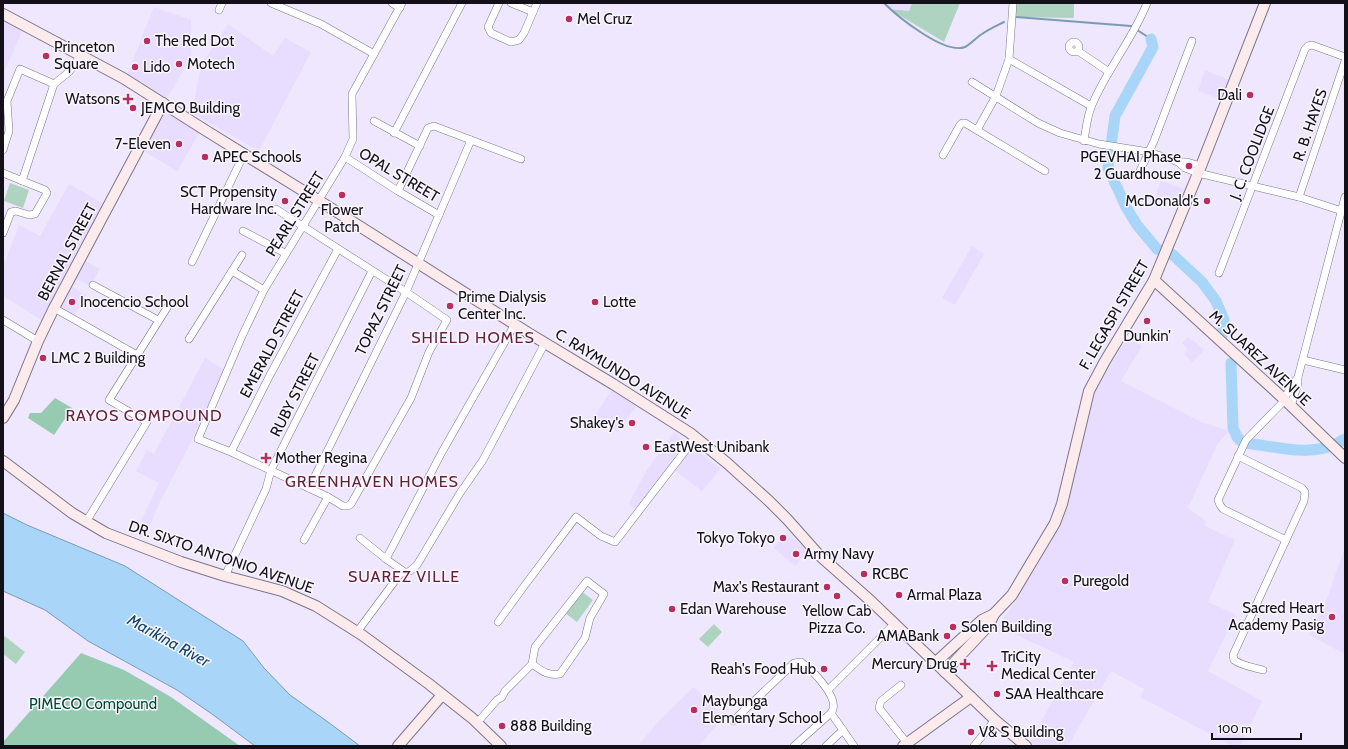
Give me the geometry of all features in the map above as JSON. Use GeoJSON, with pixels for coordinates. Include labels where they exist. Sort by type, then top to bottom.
{"type":"FeatureCollection","features":[{"type":"Feature","properties":{"kind":"main road","name":"F. LEGASPI STREET"},"geometry":{"type":"LineString","coordinates":[[945,672],[989,625],[994,614],[1012,595],[1055,523],[1062,504],[1089,391],[1105,361],[1154,280],[1265,3]]}},
{"type":"Feature","properties":{"kind":"main road","name":"C. RAYMUNDO AVENUE"},"geometry":{"type":"LineString","coordinates":[[3,14],[123,78],[545,343],[613,384],[696,438],[746,480],[787,519],[819,555],[895,623],[995,720],[1026,746]]}},
{"type":"Feature","properties":{"kind":"main road","name":"BERNAL STREET"},"geometry":{"type":"LineString","coordinates":[[3,418],[14,400],[38,341],[54,308],[163,103]]}},
{"type":"Feature","properties":{"kind":"main road","name":"M. SUAREZ AVENUE"},"geometry":{"type":"LineString","coordinates":[[1154,280],[1345,458]]}},
{"type":"Feature","properties":{"kind":"main road","name":"DR. SIXTO ANTONIO AVENUE"},"geometry":{"type":"LineString","coordinates":[[3,461],[63,507],[106,533],[181,562],[300,597],[333,615],[381,648],[442,695],[477,723],[501,746]]}},
{"type":"Feature","properties":{"kind":"main road","name":"F. LEGASPI STREET"},"geometry":{"type":"LineString","coordinates":[[936,663],[982,620],[994,614]]}},
{"type":"Feature","properties":{"kind":"main road"},"geometry":{"type":"LineString","coordinates":[[398,746],[442,695]]}},
{"type":"Feature","properties":{"kind":"main road"},"geometry":{"type":"LineString","coordinates":[[905,745],[971,697]]}},
{"type":"Feature","properties":{"kind":"street"},"geometry":{"type":"LineString","coordinates":[[271,3],[321,24],[374,54]]}},
{"type":"Feature","properties":{"kind":"street"},"geometry":{"type":"LineString","coordinates":[[392,3],[401,5]]}},
{"type":"Feature","properties":{"kind":"street"},"geometry":{"type":"LineString","coordinates":[[394,133],[462,3]]}},
{"type":"Feature","properties":{"kind":"street"},"geometry":{"type":"LineString","coordinates":[[499,3],[488,27],[489,31],[511,42],[519,40],[524,33],[537,3]]}},
{"type":"Feature","properties":{"kind":"street"},"geometry":{"type":"LineString","coordinates":[[511,3],[533,12]]}},
{"type":"Feature","properties":{"kind":"street"},"geometry":{"type":"LineString","coordinates":[[977,130],[996,96],[1009,59],[1013,3]]}},
{"type":"Feature","properties":{"kind":"street"},"geometry":{"type":"LineString","coordinates":[[1084,141],[1091,106],[1109,72],[1138,25],[1148,3]]}},
{"type":"Feature","properties":{"kind":"street","name":"PEARL STREET"},"geometry":{"type":"LineString","coordinates":[[230,452],[198,439],[242,336],[264,290],[285,253],[303,227],[345,157],[353,139],[352,94],[401,5]]}},
{"type":"Feature","properties":{"kind":"street"},"geometry":{"type":"LineString","coordinates":[[1138,175],[1149,152],[1192,42]]}},
{"type":"Feature","properties":{"kind":"street","name":"J. C. COOLIDGE"},"geometry":{"type":"LineString","coordinates":[[1219,273],[1305,49],[1312,44],[1345,57]]}},
{"type":"Feature","properties":{"kind":"street"},"geometry":{"type":"LineString","coordinates":[[1078,51],[1109,72]]}},
{"type":"Feature","properties":{"kind":"street"},"geometry":{"type":"LineString","coordinates":[[22,181],[54,84],[69,72],[81,55]]}},
{"type":"Feature","properties":{"kind":"street"},"geometry":{"type":"LineString","coordinates":[[1009,59],[1091,106]]}},
{"type":"Feature","properties":{"kind":"street","name":"R. B. HAYES"},"geometry":{"type":"LineString","coordinates":[[1299,197],[1345,61]]}},
{"type":"Feature","properties":{"kind":"street"},"geometry":{"type":"LineString","coordinates":[[3,150],[9,131],[7,101],[20,69],[54,84]]}},
{"type":"Feature","properties":{"kind":"street"},"geometry":{"type":"LineString","coordinates":[[972,82],[1038,123],[1060,134],[1108,146],[1149,152],[1178,162],[1185,168],[1199,170],[1239,183],[1299,197],[1343,212]]}},
{"type":"Feature","properties":{"kind":"street"},"geometry":{"type":"LineString","coordinates":[[374,121],[420,146]]}},
{"type":"Feature","properties":{"kind":"street"},"geometry":{"type":"LineString","coordinates":[[943,155],[962,123],[977,130],[1045,171]]}},
{"type":"Feature","properties":{"kind":"street"},"geometry":{"type":"LineString","coordinates":[[398,191],[428,128],[434,126],[521,159]]}},
{"type":"Feature","properties":{"kind":"street","name":"TOPAZ STREET"},"geometry":{"type":"LineString","coordinates":[[309,488],[406,292],[471,140]]}},
{"type":"Feature","properties":{"kind":"street"},"geometry":{"type":"LineString","coordinates":[[192,262],[244,154]]}},
{"type":"Feature","properties":{"kind":"street","name":"OPAL STREET"},"geometry":{"type":"LineString","coordinates":[[345,157],[398,191],[439,214]]}},
{"type":"Feature","properties":{"kind":"street"},"geometry":{"type":"LineString","coordinates":[[3,173],[45,190],[47,193],[34,214],[30,215],[16,210],[12,212],[3,233]]}},
{"type":"Feature","properties":{"kind":"street"},"geometry":{"type":"LineString","coordinates":[[1231,176],[1239,183]]}},
{"type":"Feature","properties":{"kind":"street"},"geometry":{"type":"LineString","coordinates":[[1286,540],[1223,510],[1218,500],[1246,440],[1286,402],[1286,397],[1298,377],[1343,212],[1345,197]]}},
{"type":"Feature","properties":{"kind":"street"},"geometry":{"type":"LineString","coordinates":[[230,452],[328,497],[342,506],[348,506],[351,504],[411,398],[429,352],[446,320],[406,292],[276,209]]}},
{"type":"Feature","properties":{"kind":"street"},"geometry":{"type":"LineString","coordinates":[[243,231],[285,253]]}},
{"type":"Feature","properties":{"kind":"street","name":"EMERALD STREET"},"geometry":{"type":"LineString","coordinates":[[230,452],[338,249]]}},
{"type":"Feature","properties":{"kind":"street"},"geometry":{"type":"LineString","coordinates":[[188,339],[242,255]]}},
{"type":"Feature","properties":{"kind":"street"},"geometry":{"type":"LineString","coordinates":[[232,271],[264,290]]}},
{"type":"Feature","properties":{"kind":"street","name":"RUBY STREET"},"geometry":{"type":"LineString","coordinates":[[225,576],[266,488],[271,470],[372,271]]}},
{"type":"Feature","properties":{"kind":"street"},"geometry":{"type":"LineString","coordinates":[[93,285],[158,320]]}},
{"type":"Feature","properties":{"kind":"street"},"geometry":{"type":"LineString","coordinates":[[86,522],[147,422],[109,400],[170,303]]}},
{"type":"Feature","properties":{"kind":"street"},"geometry":{"type":"LineString","coordinates":[[54,308],[137,355]]}},
{"type":"Feature","properties":{"kind":"street"},"geometry":{"type":"LineString","coordinates":[[3,320],[38,341]]}},
{"type":"Feature","properties":{"kind":"street"},"geometry":{"type":"LineString","coordinates":[[386,559],[442,452],[515,324]]}},
{"type":"Feature","properties":{"kind":"street"},"geometry":{"type":"LineString","coordinates":[[357,632],[400,574],[410,571],[417,565],[460,493],[483,460],[545,343]]}},
{"type":"Feature","properties":{"kind":"street"},"geometry":{"type":"LineString","coordinates":[[1303,360],[1345,370]]}},
{"type":"Feature","properties":{"kind":"street"},"geometry":{"type":"LineString","coordinates":[[1286,402],[1292,403],[1297,391],[1299,382],[1298,377]]}},
{"type":"Feature","properties":{"kind":"street"},"geometry":{"type":"LineString","coordinates":[[498,622],[526,582],[576,517],[600,536],[614,542],[696,438]]}},
{"type":"Feature","properties":{"kind":"street"},"geometry":{"type":"LineString","coordinates":[[1238,456],[1304,490],[1305,494],[1304,501],[1233,655],[1236,662],[1263,670]]}},
{"type":"Feature","properties":{"kind":"street"},"geometry":{"type":"LineString","coordinates":[[304,540],[328,497]]}},
{"type":"Feature","properties":{"kind":"street"},"geometry":{"type":"LineString","coordinates":[[360,538],[406,573]]}},
{"type":"Feature","properties":{"kind":"street"},"geometry":{"type":"LineString","coordinates":[[477,723],[497,700],[498,694],[505,691],[532,664],[535,647],[587,581],[604,594],[590,618],[585,638],[560,674],[546,674],[532,664]]}},
{"type":"Feature","properties":{"kind":"street"},"geometry":{"type":"LineString","coordinates":[[828,690],[895,623]]}},
{"type":"Feature","properties":{"kind":"street"},"geometry":{"type":"LineString","coordinates":[[733,721],[796,662],[803,664],[828,690],[834,704],[832,712],[794,746]]}},
{"type":"Feature","properties":{"kind":"street"},"geometry":{"type":"LineString","coordinates":[[901,685],[881,701],[879,708],[905,745]]}},
{"type":"Feature","properties":{"kind":"street"},"geometry":{"type":"LineString","coordinates":[[832,712],[854,746]]}},
{"type":"Feature","properties":{"kind":"street"},"geometry":{"type":"LineString","coordinates":[[974,746],[995,720]]}},
{"type":"Feature","properties":{"kind":"street"},"geometry":{"type":"LineString","coordinates":[[826,746],[843,730]]}},
{"type":"Feature","properties":{"kind":"shaded area"},"geometry":{"type":"Polygon","coordinates":[[[882,3],[912,3],[909,11],[889,9],[882,3]]]}},
{"type":"Feature","properties":{"kind":"shaded area"},"geometry":{"type":"Polygon","coordinates":[[[154,7],[191,20],[191,58],[166,99],[127,75],[154,7]]]}},
{"type":"Feature","properties":{"kind":"shaded area"},"geometry":{"type":"Polygon","coordinates":[[[3,19],[23,29],[3,75],[3,19]]]}},
{"type":"Feature","properties":{"kind":"shaded area"},"geometry":{"type":"Polygon","coordinates":[[[228,24],[273,56],[285,38],[311,52],[259,151],[192,113],[201,65],[228,24]]]}},
{"type":"Feature","properties":{"kind":"shaded area"},"geometry":{"type":"Polygon","coordinates":[[[1205,70],[1229,80],[1221,99],[1198,91],[1205,70]]]}},
{"type":"Feature","properties":{"kind":"shaded area"},"geometry":{"type":"Polygon","coordinates":[[[164,112],[200,132],[177,171],[142,150],[164,112]]]}},
{"type":"Feature","properties":{"kind":"shaded area"},"geometry":{"type":"Polygon","coordinates":[[[1161,181],[1184,189],[1177,208],[1154,199],[1161,181]]]}},
{"type":"Feature","properties":{"kind":"shaded area"},"geometry":{"type":"Polygon","coordinates":[[[69,184],[105,204],[43,321],[3,296],[3,267],[19,225],[40,236],[69,184]]]}},
{"type":"Feature","properties":{"kind":"shaded area"},"geometry":{"type":"Polygon","coordinates":[[[972,246],[984,254],[955,305],[942,298],[972,246]]]}},
{"type":"Feature","properties":{"kind":"shaded area","name":"Inocencio School"},"geometry":{"type":"Polygon","coordinates":[[[84,260],[100,269],[90,286],[74,278],[84,260]]]}},
{"type":"Feature","properties":{"kind":"shaded area","name":"Inocencio School"},"geometry":{"type":"Polygon","coordinates":[[[72,287],[86,295],[73,317],[59,309],[72,287]]]}},
{"type":"Feature","properties":{"kind":"shaded area"},"geometry":{"type":"Polygon","coordinates":[[[1127,337],[1142,346],[1121,381],[1201,422],[1230,431],[1218,443],[1188,508],[1206,521],[1205,526],[1235,540],[1208,602],[1236,615],[1208,671],[1262,701],[1240,746],[1233,746],[1140,697],[1144,689],[1111,671],[1068,746],[1035,746],[1030,742],[1074,662],[998,626],[1013,605],[1063,519],[1093,395],[1127,337]]]}},
{"type":"Feature","properties":{"kind":"shaded area"},"geometry":{"type":"Polygon","coordinates":[[[1188,337],[1204,350],[1192,362],[1184,354],[1188,350],[1182,343],[1188,337]]]}},
{"type":"Feature","properties":{"kind":"shaded area"},"geometry":{"type":"Polygon","coordinates":[[[205,358],[225,370],[210,405],[159,504],[144,538],[135,534],[159,483],[136,471],[147,450],[154,454],[205,358]]]}},
{"type":"Feature","properties":{"kind":"shaded area"},"geometry":{"type":"Polygon","coordinates":[[[612,390],[636,406],[618,432],[595,416],[612,390]]]}},
{"type":"Feature","properties":{"kind":"shaded area"},"geometry":{"type":"Polygon","coordinates":[[[674,432],[687,443],[636,509],[629,503],[647,470],[674,432]]]}},
{"type":"Feature","properties":{"kind":"shaded area"},"geometry":{"type":"Polygon","coordinates":[[[692,446],[720,469],[702,491],[673,469],[692,446]]]}},
{"type":"Feature","properties":{"kind":"shaded area"},"geometry":{"type":"Polygon","coordinates":[[[786,533],[808,551],[795,566],[774,548],[786,533]]]}},
{"type":"Feature","properties":{"kind":"shaded area","name":"Sacred Heart Academy Pasig"},"geometry":{"type":"Polygon","coordinates":[[[1345,547],[1345,654],[1309,635],[1327,599],[1345,547]]]}},
{"type":"Feature","properties":{"kind":"shaded area","name":"Maybunga Elementary School"},"geometry":{"type":"Polygon","coordinates":[[[694,687],[724,717],[698,746],[638,746],[660,720],[694,687]]]}},
{"type":"Feature","properties":{"kind":"green space"},"geometry":{"type":"Polygon","coordinates":[[[912,3],[960,3],[944,42],[889,9],[909,11],[912,3]]]}},
{"type":"Feature","properties":{"kind":"green space"},"geometry":{"type":"Polygon","coordinates":[[[1015,3],[1074,3],[1074,18],[1016,17],[1015,3]]]}},
{"type":"Feature","properties":{"kind":"green space"},"geometry":{"type":"Polygon","coordinates":[[[10,183],[29,190],[23,208],[4,201],[10,183]]]}},
{"type":"Feature","properties":{"kind":"green space"},"geometry":{"type":"Polygon","coordinates":[[[55,398],[72,408],[54,435],[28,418],[30,413],[41,413],[55,398]]]}},
{"type":"Feature","properties":{"kind":"green space"},"geometry":{"type":"Polygon","coordinates":[[[581,591],[593,600],[577,622],[565,613],[581,591]]]}},
{"type":"Feature","properties":{"kind":"green space"},"geometry":{"type":"Polygon","coordinates":[[[714,624],[722,632],[708,647],[699,639],[714,624]]]}},
{"type":"Feature","properties":{"kind":"green space"},"geometry":{"type":"Polygon","coordinates":[[[3,635],[25,652],[16,664],[3,654],[3,635]]]}},
{"type":"Feature","properties":{"kind":"green space","name":"PIMECO Compound"},"geometry":{"type":"Polygon","coordinates":[[[81,653],[124,670],[171,697],[240,746],[3,746],[3,742],[81,653]]]}},
{"type":"Feature","properties":{"kind":"water","name":"Marikina River"},"geometry":{"type":"Polygon","coordinates":[[[3,513],[27,525],[125,566],[243,641],[264,668],[290,695],[360,746],[255,746],[177,690],[88,641],[45,610],[3,591],[3,513]]]}},
{"type":"Feature","properties":{"kind":"waterway"},"geometry":{"type":"LineString","coordinates":[[884,3],[922,33],[934,40],[956,48],[965,47],[980,35],[1004,22]]}},
{"type":"Feature","properties":{"kind":"waterway"},"geometry":{"type":"LineString","coordinates":[[1016,17],[1131,26],[1151,39]]}},
{"type":"Feature","properties":{"kind":"waterway"},"geometry":{"type":"LineString","coordinates":[[1151,39],[1153,47],[1115,116],[1108,168],[1126,207],[1137,225],[1157,249],[1173,255],[1202,282],[1216,301],[1224,320],[1222,336]]}},
{"type":"Feature","properties":{"kind":"waterway"},"geometry":{"type":"LineString","coordinates":[[1231,363],[1233,428],[1237,437],[1242,442],[1282,449],[1314,450],[1325,448],[1345,439]]}},
{"type":"Feature","properties":{"kind":"place","name":"Mel Cruz"},"geometry":{"type":"Point","coordinates":[569,19]}},
{"type":"Feature","properties":{"kind":"place","name":"The Red Dot"},"geometry":{"type":"Point","coordinates":[147,41]}},
{"type":"Feature","properties":{"kind":"place","name":"Princeton Square"},"geometry":{"type":"Point","coordinates":[46,56]}},
{"type":"Feature","properties":{"kind":"place","name":"Motech"},"geometry":{"type":"Point","coordinates":[179,64]}},
{"type":"Feature","properties":{"kind":"place","name":"Lido"},"geometry":{"type":"Point","coordinates":[135,67]}},
{"type":"Feature","properties":{"kind":"place","name":"Dali"},"geometry":{"type":"Point","coordinates":[1250,95]}},
{"type":"Feature","properties":{"kind":"place","name":"Watsons"},"geometry":{"type":"Point","coordinates":[128,99]}},
{"type":"Feature","properties":{"kind":"place","name":"JEMCO Building"},"geometry":{"type":"Point","coordinates":[133,108]}},
{"type":"Feature","properties":{"kind":"place","name":"7-Eleven"},"geometry":{"type":"Point","coordinates":[179,144]}},
{"type":"Feature","properties":{"kind":"place","name":"APEC Schools"},"geometry":{"type":"Point","coordinates":[205,157]}},
{"type":"Feature","properties":{"kind":"place","name":"PGEVHAI Phase 2 Guardhouse"},"geometry":{"type":"Point","coordinates":[1189,166]}},
{"type":"Feature","properties":{"kind":"place","name":"Flower Patch"},"geometry":{"type":"Point","coordinates":[342,195]}},
{"type":"Feature","properties":{"kind":"place","name":"SCT Propensity Hardware Inc."},"geometry":{"type":"Point","coordinates":[285,201]}},
{"type":"Feature","properties":{"kind":"place","name":"McDonald's"},"geometry":{"type":"Point","coordinates":[1207,201]}},
{"type":"Feature","properties":{"kind":"place","name":"Inocencio School"},"geometry":{"type":"Point","coordinates":[72,302]}},
{"type":"Feature","properties":{"kind":"place","name":"Lotte"},"geometry":{"type":"Point","coordinates":[595,302]}},
{"type":"Feature","properties":{"kind":"place","name":"Prime Dialysis Center Inc."},"geometry":{"type":"Point","coordinates":[450,306]}},
{"type":"Feature","properties":{"kind":"place","name":"Dunkin'"},"geometry":{"type":"Point","coordinates":[1147,321]}},
{"type":"Feature","properties":{"kind":"place","name":"LMC 2 Building"},"geometry":{"type":"Point","coordinates":[43,358]}},
{"type":"Feature","properties":{"kind":"place","name":"Shakey's"},"geometry":{"type":"Point","coordinates":[632,423]}},
{"type":"Feature","properties":{"kind":"place","name":"EastWest Unibank"},"geometry":{"type":"Point","coordinates":[646,447]}},
{"type":"Feature","properties":{"kind":"place","name":"Mother Regina"},"geometry":{"type":"Point","coordinates":[266,458]}},
{"type":"Feature","properties":{"kind":"place","name":"Tokyo Tokyo"},"geometry":{"type":"Point","coordinates":[783,538]}},
{"type":"Feature","properties":{"kind":"place","name":"Army Navy"},"geometry":{"type":"Point","coordinates":[796,554]}},
{"type":"Feature","properties":{"kind":"place","name":"RCBC"},"geometry":{"type":"Point","coordinates":[864,574]}},
{"type":"Feature","properties":{"kind":"place","name":"Puregold"},"geometry":{"type":"Point","coordinates":[1065,581]}},
{"type":"Feature","properties":{"kind":"place","name":"Max's Restaurant"},"geometry":{"type":"Point","coordinates":[827,587]}},
{"type":"Feature","properties":{"kind":"place","name":"Armal Plaza"},"geometry":{"type":"Point","coordinates":[899,595]}},
{"type":"Feature","properties":{"kind":"place","name":"Yellow Cab Pizza Co."},"geometry":{"type":"Point","coordinates":[837,596]}},
{"type":"Feature","properties":{"kind":"place","name":"Edan Warehouse"},"geometry":{"type":"Point","coordinates":[672,609]}},
{"type":"Feature","properties":{"kind":"place","name":"Sacred Heart Academy Pasig"},"geometry":{"type":"Point","coordinates":[1332,617]}},
{"type":"Feature","properties":{"kind":"place","name":"Solen Building"},"geometry":{"type":"Point","coordinates":[953,627]}},
{"type":"Feature","properties":{"kind":"place","name":"AMABank"},"geometry":{"type":"Point","coordinates":[947,636]}},
{"type":"Feature","properties":{"kind":"place","name":"Mercury Drug"},"geometry":{"type":"Point","coordinates":[965,664]}},
{"type":"Feature","properties":{"kind":"place","name":"TriCity Medical Center"},"geometry":{"type":"Point","coordinates":[992,666]}},
{"type":"Feature","properties":{"kind":"place","name":"Reah's Food Hub"},"geometry":{"type":"Point","coordinates":[824,669]}},
{"type":"Feature","properties":{"kind":"place","name":"SAA Healthcare"},"geometry":{"type":"Point","coordinates":[997,694]}},
{"type":"Feature","properties":{"kind":"place","name":"Maybunga Elementary School"},"geometry":{"type":"Point","coordinates":[694,710]}},
{"type":"Feature","properties":{"kind":"place","name":"888 Building"},"geometry":{"type":"Point","coordinates":[502,726]}},
{"type":"Feature","properties":{"kind":"place","name":"V& S Building"},"geometry":{"type":"Point","coordinates":[971,732]}},
{"type":"Feature","properties":{"kind":"district","name":"SHIELD HOMES"},"geometry":{"type":"Point","coordinates":[473,337]}},
{"type":"Feature","properties":{"kind":"district","name":"RAYOS COMPOUND"},"geometry":{"type":"Point","coordinates":[144,415]}},
{"type":"Feature","properties":{"kind":"district","name":"GREENHAVEN HOMES"},"geometry":{"type":"Point","coordinates":[372,481]}},
{"type":"Feature","properties":{"kind":"district","name":"SUAREZ VILLE"},"geometry":{"type":"Point","coordinates":[404,576]}}]}
